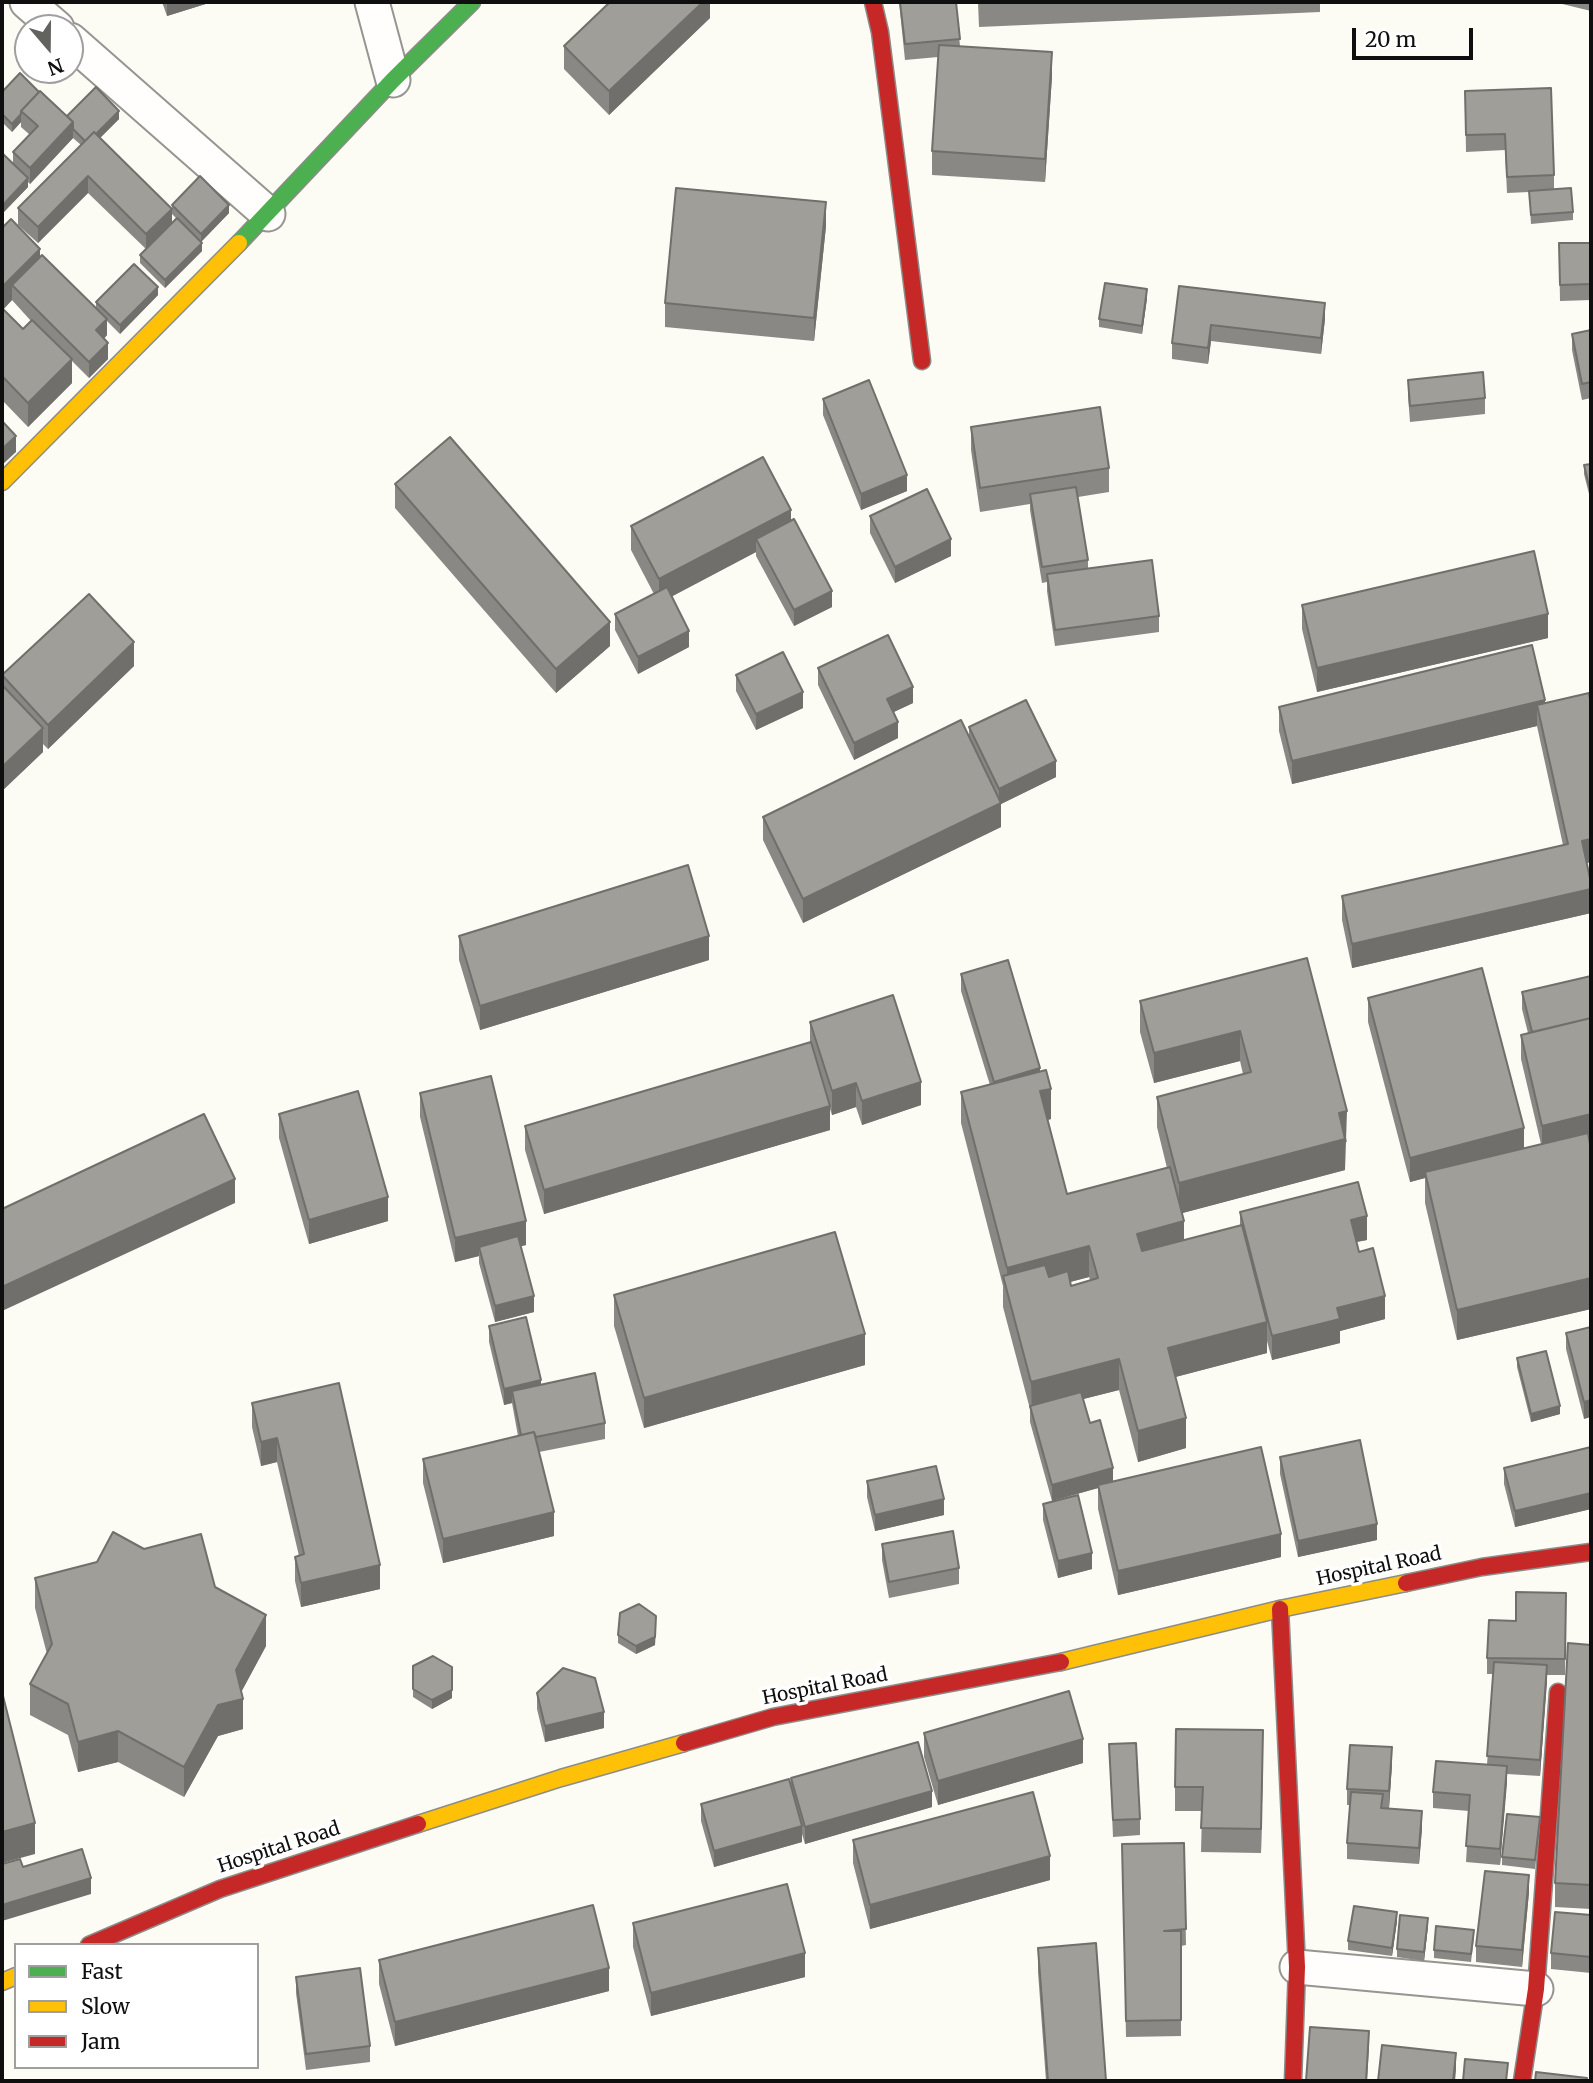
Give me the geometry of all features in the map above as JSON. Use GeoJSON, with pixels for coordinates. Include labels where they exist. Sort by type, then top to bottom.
{"type":"FeatureCollection","features":[{"type":"Feature","properties":{"kind":"street"},"geometry":{"type":"LineString","coordinates":[[27,2],[41,14]]}},
{"type":"Feature","properties":{"kind":"street"},"geometry":{"type":"LineString","coordinates":[[372,2],[393,80]]}},
{"type":"Feature","properties":{"kind":"street"},"geometry":{"type":"LineString","coordinates":[[2,482],[268,214],[393,80],[472,2]]}},
{"type":"Feature","properties":{"kind":"street"},"geometry":{"type":"LineString","coordinates":[[873,2],[880,32],[922,362]]}},
{"type":"Feature","properties":{"kind":"street"},"geometry":{"type":"LineString","coordinates":[[84,52],[268,214]]}},
{"type":"Feature","properties":{"kind":"street","name":"Hospital Road"},"geometry":{"type":"LineString","coordinates":[[94,1943],[233,1885],[561,1778],[773,1717],[1033,1669],[1280,1609],[1482,1567],[1591,1552]]}},
{"type":"Feature","properties":{"kind":"street"},"geometry":{"type":"LineString","coordinates":[[1280,1609],[1297,1967],[1293,2081]]}},
{"type":"Feature","properties":{"kind":"street"},"geometry":{"type":"LineString","coordinates":[[1522,2081],[1536,1989],[1558,1692]]}},
{"type":"Feature","properties":{"kind":"street"},"geometry":{"type":"LineString","coordinates":[[1297,1967],[1536,1989]]}},
{"type":"Feature","properties":{"kind":"building"},"geometry":{"type":"Polygon","coordinates":[[[610,2],[703,2],[609,91],[564,46],[610,2]]]}},
{"type":"Feature","properties":{"kind":"building"},"geometry":{"type":"Polygon","coordinates":[[[900,2],[956,2],[960,39],[905,44],[900,2]]]}},
{"type":"Feature","properties":{"kind":"building"},"geometry":{"type":"Polygon","coordinates":[[[939,45],[1052,52],[1045,159],[932,151],[939,45]]]}},
{"type":"Feature","properties":{"kind":"building"},"geometry":{"type":"Polygon","coordinates":[[[14,79],[14,84],[31,84],[39,92],[12,124],[2,114],[2,92],[14,79]]]}},
{"type":"Feature","properties":{"kind":"building"},"geometry":{"type":"Polygon","coordinates":[[[96,87],[119,111],[85,141],[73,129],[73,122],[67,116],[96,87]]]}},
{"type":"Feature","properties":{"kind":"building"},"geometry":{"type":"Polygon","coordinates":[[[1551,88],[1554,175],[1507,177],[1505,134],[1466,135],[1465,91],[1551,88]]]}},
{"type":"Feature","properties":{"kind":"building"},"geometry":{"type":"Polygon","coordinates":[[[40,91],[73,122],[30,168],[13,152],[38,126],[21,111],[40,91]]]}},
{"type":"Feature","properties":{"kind":"building"},"geometry":{"type":"Polygon","coordinates":[[[94,132],[172,209],[146,234],[88,176],[38,227],[18,208],[94,132]]]}},
{"type":"Feature","properties":{"kind":"building"},"geometry":{"type":"Polygon","coordinates":[[[2,153],[28,178],[2,206],[2,153]]]}},
{"type":"Feature","properties":{"kind":"building"},"geometry":{"type":"Polygon","coordinates":[[[200,176],[229,205],[201,234],[172,205],[200,176]]]}},
{"type":"Feature","properties":{"kind":"building"},"geometry":{"type":"Polygon","coordinates":[[[676,188],[826,202],[814,318],[665,303],[676,188]]]}},
{"type":"Feature","properties":{"kind":"building"},"geometry":{"type":"Polygon","coordinates":[[[1571,188],[1573,212],[1531,215],[1529,191],[1571,188]]]}},
{"type":"Feature","properties":{"kind":"building"},"geometry":{"type":"Polygon","coordinates":[[[177,218],[202,243],[165,280],[140,255],[177,218]]]}},
{"type":"Feature","properties":{"kind":"building"},"geometry":{"type":"Polygon","coordinates":[[[11,219],[40,249],[2,287],[2,228],[11,219]]]}},
{"type":"Feature","properties":{"kind":"building"},"geometry":{"type":"Polygon","coordinates":[[[1559,243],[1591,243],[1591,284],[1560,285],[1559,243]]]}},
{"type":"Feature","properties":{"kind":"building"},"geometry":{"type":"Polygon","coordinates":[[[42,255],[107,319],[96,330],[108,343],[89,362],[12,285],[42,255]]]}},
{"type":"Feature","properties":{"kind":"building"},"geometry":{"type":"Polygon","coordinates":[[[134,264],[158,287],[120,325],[96,302],[134,264]]]}},
{"type":"Feature","properties":{"kind":"building"},"geometry":{"type":"Polygon","coordinates":[[[1105,283],[1147,289],[1142,326],[1099,319],[1105,283]]]}},
{"type":"Feature","properties":{"kind":"building"},"geometry":{"type":"Polygon","coordinates":[[[1179,286],[1325,303],[1321,338],[1211,325],[1208,348],[1172,343],[1179,286]]]}},
{"type":"Feature","properties":{"kind":"building"},"geometry":{"type":"Polygon","coordinates":[[[2,308],[23,329],[32,320],[72,359],[28,403],[2,376],[2,308]]]}},
{"type":"Feature","properties":{"kind":"building"},"geometry":{"type":"Polygon","coordinates":[[[1591,330],[1591,382],[1582,384],[1572,334],[1591,330]]]}},
{"type":"Feature","properties":{"kind":"building"},"geometry":{"type":"Polygon","coordinates":[[[1483,372],[1485,398],[1410,406],[1408,380],[1483,372]]]}},
{"type":"Feature","properties":{"kind":"building"},"geometry":{"type":"Polygon","coordinates":[[[869,380],[907,475],[861,494],[823,399],[869,380]]]}},
{"type":"Feature","properties":{"kind":"building"},"geometry":{"type":"Polygon","coordinates":[[[1100,407],[1109,468],[980,488],[971,427],[1100,407]]]}},
{"type":"Feature","properties":{"kind":"building"},"geometry":{"type":"Polygon","coordinates":[[[2,421],[16,436],[2,449],[2,421]]]}},
{"type":"Feature","properties":{"kind":"building"},"geometry":{"type":"Polygon","coordinates":[[[450,437],[610,622],[556,669],[395,484],[450,437]]]}},
{"type":"Feature","properties":{"kind":"building"},"geometry":{"type":"Polygon","coordinates":[[[763,457],[791,510],[659,579],[631,526],[763,457]]]}},
{"type":"Feature","properties":{"kind":"building"},"geometry":{"type":"Polygon","coordinates":[[[1591,464],[1591,494],[1584,465],[1591,464]]]}},
{"type":"Feature","properties":{"kind":"building"},"geometry":{"type":"Polygon","coordinates":[[[1076,487],[1088,560],[1042,567],[1030,494],[1076,487]]]}},
{"type":"Feature","properties":{"kind":"building"},"geometry":{"type":"Polygon","coordinates":[[[927,489],[951,539],[895,567],[870,516],[927,489]]]}},
{"type":"Feature","properties":{"kind":"building"},"geometry":{"type":"Polygon","coordinates":[[[794,519],[832,591],[794,610],[756,539],[794,519]]]}},
{"type":"Feature","properties":{"kind":"building"},"geometry":{"type":"Polygon","coordinates":[[[1534,551],[1548,614],[1317,668],[1302,605],[1534,551]]]}},
{"type":"Feature","properties":{"kind":"building"},"geometry":{"type":"Polygon","coordinates":[[[1152,560],[1159,616],[1055,630],[1047,574],[1152,560]]]}},
{"type":"Feature","properties":{"kind":"building"},"geometry":{"type":"Polygon","coordinates":[[[667,587],[689,631],[638,657],[615,614],[667,587]]]}},
{"type":"Feature","properties":{"kind":"building"},"geometry":{"type":"Polygon","coordinates":[[[89,594],[134,642],[48,725],[2,675],[89,594]]]}},
{"type":"Feature","properties":{"kind":"building"},"geometry":{"type":"Polygon","coordinates":[[[888,635],[913,687],[887,699],[898,722],[854,743],[818,668],[888,635]]]}},
{"type":"Feature","properties":{"kind":"building"},"geometry":{"type":"Polygon","coordinates":[[[1532,645],[1545,700],[1292,761],[1279,707],[1532,645]]]}},
{"type":"Feature","properties":{"kind":"building"},"geometry":{"type":"Polygon","coordinates":[[[783,652],[803,692],[756,714],[736,675],[783,652]]]}},
{"type":"Feature","properties":{"kind":"building"},"geometry":{"type":"Polygon","coordinates":[[[2,685],[43,728],[2,767],[2,685]]]}},
{"type":"Feature","properties":{"kind":"building"},"geometry":{"type":"Polygon","coordinates":[[[1589,693],[1591,839],[1582,841],[1591,889],[1352,944],[1342,896],[1568,844],[1537,705],[1589,693]]]}},
{"type":"Feature","properties":{"kind":"building"},"geometry":{"type":"Polygon","coordinates":[[[1026,700],[1056,761],[999,789],[969,727],[1026,700]]]}},
{"type":"Feature","properties":{"kind":"building"},"geometry":{"type":"Polygon","coordinates":[[[961,720],[1001,803],[803,899],[763,817],[961,720]]]}},
{"type":"Feature","properties":{"kind":"building"},"geometry":{"type":"Polygon","coordinates":[[[688,865],[709,936],[480,1006],[459,936],[688,865]]]}},
{"type":"Feature","properties":{"kind":"building"},"geometry":{"type":"Polygon","coordinates":[[[1307,958],[1347,1111],[1339,1113],[1345,1139],[1179,1183],[1157,1097],[1251,1072],[1240,1031],[1154,1053],[1140,1001],[1307,958]]]}},
{"type":"Feature","properties":{"kind":"building"},"geometry":{"type":"Polygon","coordinates":[[[1008,960],[1040,1068],[994,1082],[961,974],[1008,960]]]}},
{"type":"Feature","properties":{"kind":"building"},"geometry":{"type":"Polygon","coordinates":[[[1482,968],[1524,1128],[1410,1158],[1368,998],[1482,968]]]}},
{"type":"Feature","properties":{"kind":"building"},"geometry":{"type":"Polygon","coordinates":[[[1591,976],[1591,1018],[1532,1032],[1522,992],[1591,976]]]}},
{"type":"Feature","properties":{"kind":"building"},"geometry":{"type":"Polygon","coordinates":[[[893,995],[921,1082],[862,1101],[856,1083],[832,1091],[810,1022],[893,995]]]}},
{"type":"Feature","properties":{"kind":"building"},"geometry":{"type":"Polygon","coordinates":[[[1591,1018],[1591,1114],[1542,1126],[1521,1035],[1591,1018]]]}},
{"type":"Feature","properties":{"kind":"building"},"geometry":{"type":"Polygon","coordinates":[[[811,1042],[830,1106],[544,1190],[525,1126],[811,1042]]]}},
{"type":"Feature","properties":{"kind":"building"},"geometry":{"type":"Polygon","coordinates":[[[1046,1070],[1051,1089],[1040,1091],[1067,1194],[1170,1167],[1184,1221],[1137,1234],[1142,1251],[1242,1225],[1267,1322],[1168,1348],[1186,1418],[1138,1431],[1119,1359],[1031,1382],[1003,1276],[1045,1265],[1049,1277],[1068,1271],[1071,1286],[1098,1278],[1089,1246],[1007,1268],[961,1092],[1046,1070]]]}},
{"type":"Feature","properties":{"kind":"building"},"geometry":{"type":"Polygon","coordinates":[[[491,1076],[526,1221],[455,1238],[420,1093],[491,1076]]]}},
{"type":"Feature","properties":{"kind":"building"},"geometry":{"type":"Polygon","coordinates":[[[358,1091],[388,1197],[309,1220],[279,1114],[358,1091]]]}},
{"type":"Feature","properties":{"kind":"building"},"geometry":{"type":"Polygon","coordinates":[[[204,1114],[235,1179],[2,1287],[2,1209],[204,1114]]]}},
{"type":"Feature","properties":{"kind":"building"},"geometry":{"type":"Polygon","coordinates":[[[1588,1133],[1591,1144],[1591,1278],[1457,1310],[1425,1172],[1588,1133]]]}},
{"type":"Feature","properties":{"kind":"building"},"geometry":{"type":"Polygon","coordinates":[[[1358,1182],[1367,1216],[1351,1220],[1359,1252],[1373,1248],[1385,1296],[1337,1308],[1340,1319],[1272,1336],[1240,1212],[1358,1182]]]}},
{"type":"Feature","properties":{"kind":"building"},"geometry":{"type":"Polygon","coordinates":[[[835,1232],[865,1334],[644,1398],[614,1295],[835,1232]]]}},
{"type":"Feature","properties":{"kind":"building"},"geometry":{"type":"Polygon","coordinates":[[[518,1236],[534,1296],[495,1306],[479,1247],[518,1236]]]}},
{"type":"Feature","properties":{"kind":"building"},"geometry":{"type":"Polygon","coordinates":[[[526,1317],[541,1380],[504,1389],[489,1326],[526,1317]]]}},
{"type":"Feature","properties":{"kind":"building"},"geometry":{"type":"Polygon","coordinates":[[[1591,1327],[1591,1400],[1584,1402],[1566,1333],[1591,1327]]]}},
{"type":"Feature","properties":{"kind":"building"},"geometry":{"type":"Polygon","coordinates":[[[1546,1351],[1560,1406],[1531,1414],[1517,1358],[1546,1351]]]}},
{"type":"Feature","properties":{"kind":"building"},"geometry":{"type":"Polygon","coordinates":[[[595,1373],[605,1423],[536,1437],[534,1432],[521,1435],[512,1391],[595,1373]]]}},
{"type":"Feature","properties":{"kind":"building"},"geometry":{"type":"Polygon","coordinates":[[[339,1383],[380,1565],[301,1583],[295,1557],[304,1554],[277,1438],[261,1442],[252,1403],[339,1383]]]}},
{"type":"Feature","properties":{"kind":"building"},"geometry":{"type":"Polygon","coordinates":[[[1081,1392],[1090,1423],[1100,1420],[1113,1468],[1052,1485],[1030,1406],[1081,1392]]]}},
{"type":"Feature","properties":{"kind":"building"},"geometry":{"type":"Polygon","coordinates":[[[534,1432],[554,1512],[443,1539],[423,1459],[534,1432]]]}},
{"type":"Feature","properties":{"kind":"building"},"geometry":{"type":"Polygon","coordinates":[[[1360,1440],[1377,1524],[1298,1541],[1280,1457],[1360,1440]]]}},
{"type":"Feature","properties":{"kind":"building"},"geometry":{"type":"Polygon","coordinates":[[[1261,1447],[1281,1534],[1118,1571],[1098,1485],[1261,1447]]]}},
{"type":"Feature","properties":{"kind":"building"},"geometry":{"type":"Polygon","coordinates":[[[1591,1447],[1591,1493],[1515,1511],[1504,1468],[1591,1447]]]}},
{"type":"Feature","properties":{"kind":"building"},"geometry":{"type":"Polygon","coordinates":[[[936,1466],[944,1499],[875,1515],[867,1481],[936,1466]]]}},
{"type":"Feature","properties":{"kind":"building"},"geometry":{"type":"Polygon","coordinates":[[[1078,1495],[1092,1553],[1058,1561],[1043,1504],[1078,1495]]]}},
{"type":"Feature","properties":{"kind":"building"},"geometry":{"type":"Polygon","coordinates":[[[953,1531],[959,1568],[889,1582],[882,1544],[953,1531]]]}},
{"type":"Feature","properties":{"kind":"building"},"geometry":{"type":"Polygon","coordinates":[[[113,1532],[144,1549],[201,1534],[215,1587],[266,1615],[236,1670],[243,1699],[218,1705],[184,1767],[118,1731],[78,1742],[68,1704],[30,1684],[52,1644],[35,1578],[97,1562],[113,1532]]]}},
{"type":"Feature","properties":{"kind":"building"},"geometry":{"type":"Polygon","coordinates":[[[1516,1592],[1566,1593],[1565,1659],[1487,1658],[1489,1620],[1516,1621],[1516,1592]]]}},
{"type":"Feature","properties":{"kind":"building"},"geometry":{"type":"Polygon","coordinates":[[[639,1604],[656,1616],[655,1637],[636,1646],[618,1635],[620,1613],[639,1604]]]}},
{"type":"Feature","properties":{"kind":"building"},"geometry":{"type":"Polygon","coordinates":[[[1568,1643],[1591,1645],[1591,1885],[1555,1883],[1568,1643]]]}},
{"type":"Feature","properties":{"kind":"building"},"geometry":{"type":"Polygon","coordinates":[[[433,1656],[452,1667],[452,1690],[432,1700],[413,1689],[413,1666],[433,1656]]]}},
{"type":"Feature","properties":{"kind":"building"},"geometry":{"type":"Polygon","coordinates":[[[1494,1662],[1547,1665],[1540,1760],[1487,1756],[1494,1662]]]}},
{"type":"Feature","properties":{"kind":"building"},"geometry":{"type":"Polygon","coordinates":[[[563,1668],[595,1678],[604,1712],[545,1726],[537,1693],[563,1668]]]}},
{"type":"Feature","properties":{"kind":"building"},"geometry":{"type":"Polygon","coordinates":[[[1069,1691],[1083,1739],[938,1781],[924,1733],[1069,1691]]]}},
{"type":"Feature","properties":{"kind":"building"},"geometry":{"type":"Polygon","coordinates":[[[2,1692],[35,1823],[2,1832],[2,1692]]]}},
{"type":"Feature","properties":{"kind":"building"},"geometry":{"type":"Polygon","coordinates":[[[1176,1729],[1263,1730],[1261,1829],[1201,1828],[1203,1787],[1175,1787],[1176,1729]]]}},
{"type":"Feature","properties":{"kind":"building"},"geometry":{"type":"Polygon","coordinates":[[[918,1742],[932,1791],[805,1827],[791,1778],[918,1742]]]}},
{"type":"Feature","properties":{"kind":"building"},"geometry":{"type":"Polygon","coordinates":[[[1136,1743],[1140,1819],[1113,1820],[1109,1744],[1136,1743]]]}},
{"type":"Feature","properties":{"kind":"building"},"geometry":{"type":"Polygon","coordinates":[[[1350,1745],[1392,1747],[1389,1791],[1347,1789],[1350,1745]]]}},
{"type":"Feature","properties":{"kind":"building"},"geometry":{"type":"Polygon","coordinates":[[[1436,1761],[1507,1766],[1500,1849],[1466,1846],[1470,1795],[1433,1792],[1436,1761]]]}},
{"type":"Feature","properties":{"kind":"building"},"geometry":{"type":"Polygon","coordinates":[[[789,1779],[802,1826],[714,1851],[701,1804],[789,1779]]]}},
{"type":"Feature","properties":{"kind":"building"},"geometry":{"type":"Polygon","coordinates":[[[1033,1792],[1050,1856],[870,1905],[853,1840],[1033,1792]]]}},
{"type":"Feature","properties":{"kind":"building"},"geometry":{"type":"Polygon","coordinates":[[[1351,1792],[1383,1794],[1381,1808],[1422,1811],[1419,1848],[1347,1843],[1351,1792]]]}},
{"type":"Feature","properties":{"kind":"building"},"geometry":{"type":"Polygon","coordinates":[[[1507,1814],[1540,1817],[1535,1860],[1502,1857],[1507,1814]]]}},
{"type":"Feature","properties":{"kind":"building"},"geometry":{"type":"Polygon","coordinates":[[[1184,1843],[1186,1929],[1164,1931],[1181,1931],[1181,2020],[1126,2021],[1122,1844],[1184,1843]]]}},
{"type":"Feature","properties":{"kind":"building"},"geometry":{"type":"Polygon","coordinates":[[[82,1849],[91,1878],[2,1905],[2,1864],[20,1859],[23,1867],[82,1849]]]}},
{"type":"Feature","properties":{"kind":"building"},"geometry":{"type":"Polygon","coordinates":[[[1485,1871],[1529,1875],[1522,1950],[1476,1946],[1485,1871]]]}},
{"type":"Feature","properties":{"kind":"building"},"geometry":{"type":"Polygon","coordinates":[[[787,1884],[805,1953],[651,1993],[633,1923],[787,1884]]]}},
{"type":"Feature","properties":{"kind":"building"},"geometry":{"type":"Polygon","coordinates":[[[593,1905],[609,1968],[395,2022],[379,1960],[593,1905]]]}},
{"type":"Feature","properties":{"kind":"building"},"geometry":{"type":"Polygon","coordinates":[[[1354,1906],[1397,1912],[1392,1948],[1348,1941],[1354,1906]]]}},
{"type":"Feature","properties":{"kind":"building"},"geometry":{"type":"Polygon","coordinates":[[[1555,1912],[1591,1915],[1591,1957],[1551,1953],[1555,1912]]]}},
{"type":"Feature","properties":{"kind":"building"},"geometry":{"type":"Polygon","coordinates":[[[1400,1915],[1428,1918],[1424,1952],[1397,1949],[1400,1915]]]}},
{"type":"Feature","properties":{"kind":"building"},"geometry":{"type":"Polygon","coordinates":[[[1436,1926],[1474,1930],[1471,1954],[1434,1950],[1436,1926]]]}},
{"type":"Feature","properties":{"kind":"building"},"geometry":{"type":"Polygon","coordinates":[[[1096,1943],[1106,2081],[1048,2081],[1038,1948],[1096,1943]]]}},
{"type":"Feature","properties":{"kind":"building"},"geometry":{"type":"Polygon","coordinates":[[[360,1968],[370,2046],[306,2054],[296,1977],[360,1968]]]}},
{"type":"Feature","properties":{"kind":"building"},"geometry":{"type":"Polygon","coordinates":[[[1310,2027],[1369,2031],[1366,2081],[1306,2081],[1310,2027]]]}},
{"type":"Feature","properties":{"kind":"building"},"geometry":{"type":"Polygon","coordinates":[[[1382,2045],[1456,2053],[1453,2081],[1378,2081],[1382,2045]]]}},
{"type":"Feature","properties":{"kind":"building"},"geometry":{"type":"Polygon","coordinates":[[[1465,2059],[1508,2063],[1506,2081],[1463,2081],[1465,2059]]]}},
{"type":"Feature","properties":{"kind":"building"},"geometry":{"type":"Polygon","coordinates":[[[1536,2072],[1587,2078],[1586,2081],[1535,2081],[1536,2072]]]}},
{"type":"Feature","properties":{"kind":"traffic: fast"},"geometry":{"type":"LineString","coordinates":[[239,243],[393,80],[472,2]]}},
{"type":"Feature","properties":{"kind":"traffic: slow"},"geometry":{"type":"LineString","coordinates":[[2,482],[239,243]]}},
{"type":"Feature","properties":{"kind":"traffic: slow"},"geometry":{"type":"LineString","coordinates":[[1061,1662],[1280,1609],[1406,1583]]}},
{"type":"Feature","properties":{"kind":"traffic: slow"},"geometry":{"type":"LineString","coordinates":[[418,1824],[561,1778],[684,1743]]}},
{"type":"Feature","properties":{"kind":"traffic: slow"},"geometry":{"type":"LineString","coordinates":[[2,1982],[14,1977]]}},
{"type":"Feature","properties":{"kind":"traffic: jam"},"geometry":{"type":"LineString","coordinates":[[873,2],[880,32],[922,361]]}},
{"type":"Feature","properties":{"kind":"traffic: jam"},"geometry":{"type":"LineString","coordinates":[[1406,1583],[1482,1567],[1591,1552]]}},
{"type":"Feature","properties":{"kind":"traffic: jam"},"geometry":{"type":"LineString","coordinates":[[1280,1609],[1297,1967],[1293,2081]]}},
{"type":"Feature","properties":{"kind":"traffic: jam"},"geometry":{"type":"LineString","coordinates":[[684,1743],[773,1717],[1061,1662]]}},
{"type":"Feature","properties":{"kind":"traffic: jam"},"geometry":{"type":"LineString","coordinates":[[1522,2081],[1536,1989],[1558,1692]]}},
{"type":"Feature","properties":{"kind":"traffic: jam"},"geometry":{"type":"LineString","coordinates":[[94,1943],[220,1889],[418,1824]]}}]}
